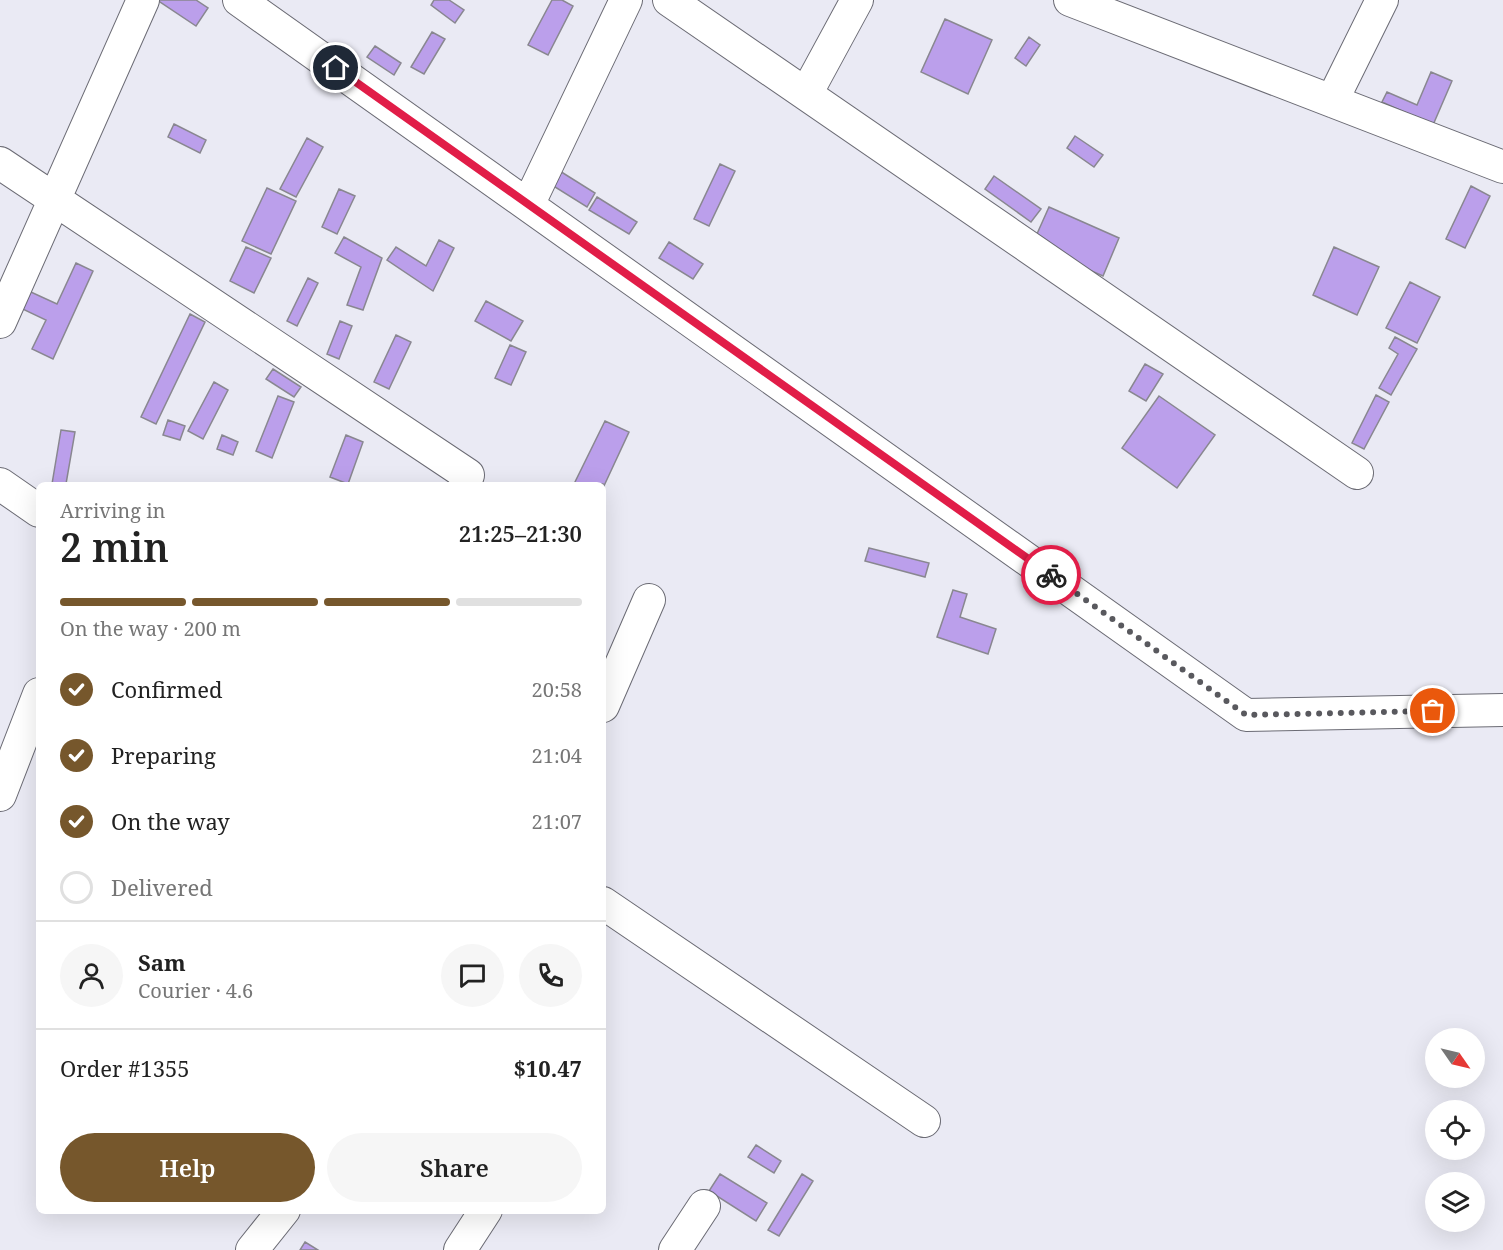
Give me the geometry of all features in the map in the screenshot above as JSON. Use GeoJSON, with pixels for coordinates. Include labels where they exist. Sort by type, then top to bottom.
{"type":"FeatureCollection","features":[{"type":"Feature","properties":{"kind":"street"},"geometry":{"type":"LineString","coordinates":[[0,322],[143,0]]}},
{"type":"Feature","properties":{"kind":"street"},"geometry":{"type":"LineString","coordinates":[[239,0],[529,203],[1246,715],[1503,710]]}},
{"type":"Feature","properties":{"kind":"street"},"geometry":{"type":"LineString","coordinates":[[529,203],[626,0]]}},
{"type":"Feature","properties":{"kind":"street"},"geometry":{"type":"LineString","coordinates":[[669,0],[1357,472]]}},
{"type":"Feature","properties":{"kind":"street"},"geometry":{"type":"LineString","coordinates":[[806,94],[856,0]]}},
{"type":"Feature","properties":{"kind":"street"},"geometry":{"type":"LineString","coordinates":[[1070,0],[1503,167]]}},
{"type":"Feature","properties":{"kind":"street"},"geometry":{"type":"LineString","coordinates":[[1332,101],[1382,0]]}},
{"type":"Feature","properties":{"kind":"street"},"geometry":{"type":"LineString","coordinates":[[0,163],[468,475],[466,482]]}},
{"type":"Feature","properties":{"kind":"street"},"geometry":{"type":"LineString","coordinates":[[0,484],[36,509]]}},
{"type":"Feature","properties":{"kind":"street"},"geometry":{"type":"LineString","coordinates":[[606,699],[649,600]]}},
{"type":"Feature","properties":{"kind":"street"},"geometry":{"type":"LineString","coordinates":[[0,795],[36,702]]}},
{"type":"Feature","properties":{"kind":"street"},"geometry":{"type":"LineString","coordinates":[[606,905],[924,1121]]}},
{"type":"Feature","properties":{"kind":"street"},"geometry":{"type":"LineString","coordinates":[[675,1250],[705,1206]]}},
{"type":"Feature","properties":{"kind":"street"},"geometry":{"type":"LineString","coordinates":[[252,1250],[281,1214]]}},
{"type":"Feature","properties":{"kind":"street"},"geometry":{"type":"LineString","coordinates":[[460,1250],[483,1214]]}},
{"type":"Feature","properties":{"kind":"building"},"geometry":{"type":"Polygon","coordinates":[[[157,0],[196,0],[208,8],[196,26],[157,0]]]}},
{"type":"Feature","properties":{"kind":"building"},"geometry":{"type":"Polygon","coordinates":[[[434,0],[449,0],[464,10],[455,23],[431,5],[434,0]]]}},
{"type":"Feature","properties":{"kind":"building"},"geometry":{"type":"Polygon","coordinates":[[[552,0],[562,0],[573,6],[548,55],[528,45],[552,0]]]}},
{"type":"Feature","properties":{"kind":"building"},"geometry":{"type":"Polygon","coordinates":[[[945,19],[992,40],[968,94],[921,72],[945,19]]]}},
{"type":"Feature","properties":{"kind":"building"},"geometry":{"type":"Polygon","coordinates":[[[432,32],[445,39],[424,74],[411,67],[432,32]]]}},
{"type":"Feature","properties":{"kind":"building"},"geometry":{"type":"Polygon","coordinates":[[[1029,37],[1040,45],[1026,66],[1015,58],[1029,37]]]}},
{"type":"Feature","properties":{"kind":"building"},"geometry":{"type":"Polygon","coordinates":[[[375,46],[401,63],[394,75],[367,57],[375,46]]]}},
{"type":"Feature","properties":{"kind":"building"},"geometry":{"type":"Polygon","coordinates":[[[1431,72],[1452,81],[1433,125],[1382,102],[1387,92],[1417,105],[1431,72]]]}},
{"type":"Feature","properties":{"kind":"building"},"geometry":{"type":"Polygon","coordinates":[[[174,124],[206,140],[200,153],[168,137],[174,124]]]}},
{"type":"Feature","properties":{"kind":"building"},"geometry":{"type":"Polygon","coordinates":[[[1075,136],[1103,155],[1094,167],[1067,148],[1075,136]]]}},
{"type":"Feature","properties":{"kind":"building"},"geometry":{"type":"Polygon","coordinates":[[[307,138],[323,147],[296,197],[280,189],[307,138]]]}},
{"type":"Feature","properties":{"kind":"building"},"geometry":{"type":"Polygon","coordinates":[[[720,164],[735,171],[709,226],[694,219],[720,164]]]}},
{"type":"Feature","properties":{"kind":"building"},"geometry":{"type":"Polygon","coordinates":[[[555,168],[595,193],[587,207],[547,182],[555,168]]]}},
{"type":"Feature","properties":{"kind":"building"},"geometry":{"type":"Polygon","coordinates":[[[994,176],[1041,209],[1031,222],[985,189],[994,176]]]}},
{"type":"Feature","properties":{"kind":"building"},"geometry":{"type":"Polygon","coordinates":[[[1471,186],[1490,196],[1465,248],[1446,239],[1471,186]]]}},
{"type":"Feature","properties":{"kind":"building"},"geometry":{"type":"Polygon","coordinates":[[[267,188],[296,201],[271,254],[242,241],[267,188]]]}},
{"type":"Feature","properties":{"kind":"building"},"geometry":{"type":"Polygon","coordinates":[[[339,189],[355,196],[337,234],[322,227],[339,189]]]}},
{"type":"Feature","properties":{"kind":"building"},"geometry":{"type":"Polygon","coordinates":[[[597,197],[637,222],[629,234],[589,210],[597,197]]]}},
{"type":"Feature","properties":{"kind":"building"},"geometry":{"type":"Polygon","coordinates":[[[1049,207],[1119,238],[1103,276],[1032,245],[1049,207]]]}},
{"type":"Feature","properties":{"kind":"building"},"geometry":{"type":"Polygon","coordinates":[[[344,237],[382,258],[363,310],[347,305],[361,267],[335,253],[344,237]]]}},
{"type":"Feature","properties":{"kind":"building"},"geometry":{"type":"Polygon","coordinates":[[[439,240],[454,248],[433,291],[387,260],[396,247],[426,266],[439,240]]]}},
{"type":"Feature","properties":{"kind":"building"},"geometry":{"type":"Polygon","coordinates":[[[669,242],[703,264],[693,279],[659,258],[669,242]]]}},
{"type":"Feature","properties":{"kind":"building"},"geometry":{"type":"Polygon","coordinates":[[[246,247],[271,258],[254,293],[230,281],[246,247]]]}},
{"type":"Feature","properties":{"kind":"building"},"geometry":{"type":"Polygon","coordinates":[[[1334,247],[1379,267],[1357,315],[1313,295],[1334,247]]]}},
{"type":"Feature","properties":{"kind":"building"},"geometry":{"type":"Polygon","coordinates":[[[76,263],[93,271],[53,359],[32,349],[46,320],[12,304],[20,287],[57,304],[76,263]]]}},
{"type":"Feature","properties":{"kind":"building"},"geometry":{"type":"Polygon","coordinates":[[[308,278],[318,283],[297,326],[287,321],[308,278]]]}},
{"type":"Feature","properties":{"kind":"building"},"geometry":{"type":"Polygon","coordinates":[[[1410,282],[1440,297],[1417,343],[1386,328],[1410,282]]]}},
{"type":"Feature","properties":{"kind":"building"},"geometry":{"type":"Polygon","coordinates":[[[486,301],[523,321],[511,341],[475,321],[486,301]]]}},
{"type":"Feature","properties":{"kind":"building"},"geometry":{"type":"Polygon","coordinates":[[[190,314],[205,322],[156,424],[141,417],[190,314]]]}},
{"type":"Feature","properties":{"kind":"building"},"geometry":{"type":"Polygon","coordinates":[[[340,321],[352,326],[339,359],[327,354],[340,321]]]}},
{"type":"Feature","properties":{"kind":"building"},"geometry":{"type":"Polygon","coordinates":[[[396,335],[411,342],[389,389],[374,382],[396,335]]]}},
{"type":"Feature","properties":{"kind":"building"},"geometry":{"type":"Polygon","coordinates":[[[1395,337],[1417,349],[1391,395],[1379,388],[1398,354],[1389,348],[1395,337]]]}},
{"type":"Feature","properties":{"kind":"building"},"geometry":{"type":"Polygon","coordinates":[[[510,345],[526,352],[511,385],[495,378],[510,345]]]}},
{"type":"Feature","properties":{"kind":"building"},"geometry":{"type":"Polygon","coordinates":[[[1145,364],[1163,374],[1146,401],[1129,391],[1145,364]]]}},
{"type":"Feature","properties":{"kind":"building"},"geometry":{"type":"Polygon","coordinates":[[[273,369],[301,387],[294,397],[266,379],[273,369]]]}},
{"type":"Feature","properties":{"kind":"building"},"geometry":{"type":"Polygon","coordinates":[[[214,382],[228,390],[203,439],[188,431],[214,382]]]}},
{"type":"Feature","properties":{"kind":"building"},"geometry":{"type":"Polygon","coordinates":[[[1376,395],[1389,402],[1364,449],[1352,443],[1376,395]]]}},
{"type":"Feature","properties":{"kind":"building"},"geometry":{"type":"Polygon","coordinates":[[[278,396],[294,402],[272,458],[256,451],[278,396]]]}},
{"type":"Feature","properties":{"kind":"building"},"geometry":{"type":"Polygon","coordinates":[[[1159,396],[1215,435],[1177,488],[1122,448],[1159,396]]]}},
{"type":"Feature","properties":{"kind":"building"},"geometry":{"type":"Polygon","coordinates":[[[168,420],[185,426],[180,440],[163,435],[168,420]]]}},
{"type":"Feature","properties":{"kind":"building"},"geometry":{"type":"Polygon","coordinates":[[[605,421],[629,432],[606,482],[575,482],[605,421]]]}},
{"type":"Feature","properties":{"kind":"building"},"geometry":{"type":"Polygon","coordinates":[[[61,430],[75,432],[66,482],[52,482],[61,430]]]}},
{"type":"Feature","properties":{"kind":"building"},"geometry":{"type":"Polygon","coordinates":[[[222,435],[238,442],[233,455],[217,449],[222,435]]]}},
{"type":"Feature","properties":{"kind":"building"},"geometry":{"type":"Polygon","coordinates":[[[346,435],[363,442],[349,482],[330,477],[346,435]]]}},
{"type":"Feature","properties":{"kind":"building"},"geometry":{"type":"Polygon","coordinates":[[[869,548],[929,563],[925,577],[865,561],[869,548]]]}},
{"type":"Feature","properties":{"kind":"building"},"geometry":{"type":"Polygon","coordinates":[[[953,590],[967,594],[960,617],[996,629],[988,654],[937,637],[953,590]]]}},
{"type":"Feature","properties":{"kind":"building"},"geometry":{"type":"Polygon","coordinates":[[[756,1145],[781,1161],[774,1173],[748,1157],[756,1145]]]}},
{"type":"Feature","properties":{"kind":"building"},"geometry":{"type":"Polygon","coordinates":[[[720,1174],[767,1203],[756,1221],[709,1191],[720,1174]]]}},
{"type":"Feature","properties":{"kind":"building"},"geometry":{"type":"Polygon","coordinates":[[[802,1174],[813,1181],[779,1236],[768,1230],[802,1174]]]}},
{"type":"Feature","properties":{"kind":"building"},"geometry":{"type":"Polygon","coordinates":[[[305,1242],[318,1250],[300,1250],[305,1242]]]}},
{"type":"Feature","properties":{"kind":"way so far"},"geometry":{"type":"LineString","coordinates":[[1051,575],[1246,715],[1433,711]]}},
{"type":"Feature","properties":{"kind":"route"},"geometry":{"type":"LineString","coordinates":[[336,68],[1051,575]]}}]}
